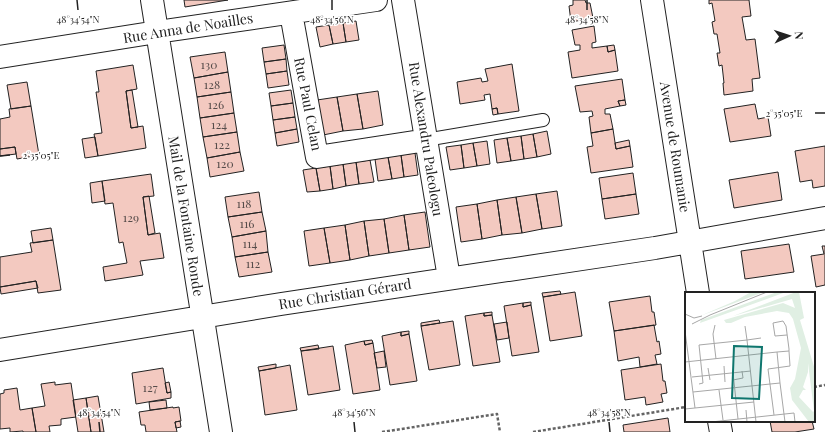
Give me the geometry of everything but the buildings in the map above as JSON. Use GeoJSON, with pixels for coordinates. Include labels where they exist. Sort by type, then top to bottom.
{"type":"FeatureCollection","features":[{"type":"Feature","properties":{"kind":"street","name":"Mail de la Fontaine Ronde"},"geometry":{"type":"LineString","coordinates":[[152,0],[220,432]]}},
{"type":"Feature","properties":{"kind":"street","name":"Rue Anna de Noailles"},"geometry":{"type":"LineString","coordinates":[[0,57],[376,0]]}},
{"type":"Feature","properties":{"kind":"street","name":"Rue Alexandru Paleologu"},"geometry":{"type":"LineString","coordinates":[[403,0],[449,278]]}},
{"type":"Feature","properties":{"kind":"street","name":"Avenue de Roumanie"},"geometry":{"type":"LineString","coordinates":[[652,0],[698,292]]}},
{"type":"Feature","properties":{"kind":"street","name":"Rue Paul Celan"},"geometry":{"type":"LineString","coordinates":[[291,13],[317,157],[427,140]]}},
{"type":"Feature","properties":{"kind":"street","name":"Rue Christian Gérard"},"geometry":{"type":"LineString","coordinates":[[0,350],[281,304],[690,242],[825,218]]}},
{"type":"Feature","properties":{"kind":"street"},"geometry":{"type":"LineString","coordinates":[[719,422],[721,432]]}},
{"type":"Feature","properties":{"kind":"lane"},"geometry":{"type":"LineString","coordinates":[[427,140],[543,120]]}},
{"type":"Feature","properties":{"kind":"path"},"geometry":{"type":"LineString","coordinates":[[815,387],[825,385]]}},
{"type":"Feature","properties":{"kind":"path"},"geometry":{"type":"LineString","coordinates":[[533,432],[685,407]]}},
{"type":"Feature","properties":{"kind":"path"},"geometry":{"type":"LineString","coordinates":[[382,432],[497,414],[500,432]]}}]}
